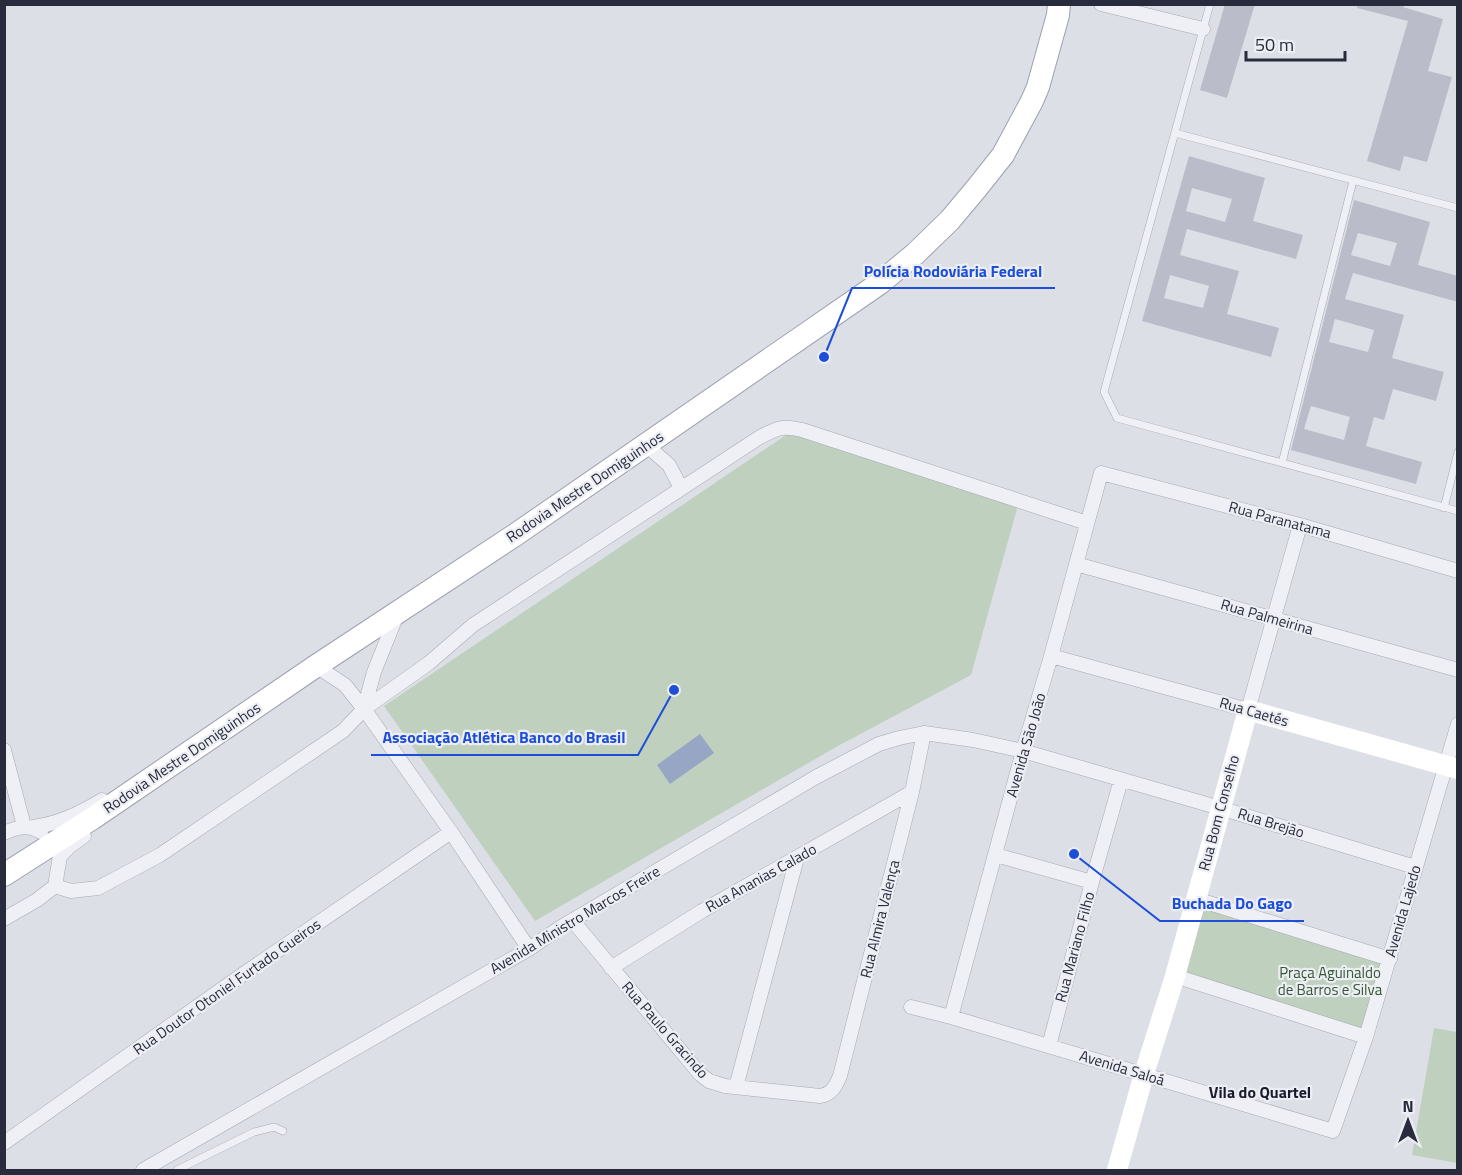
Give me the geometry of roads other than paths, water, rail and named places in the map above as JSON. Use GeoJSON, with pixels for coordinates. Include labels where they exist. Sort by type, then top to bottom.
{"type":"FeatureCollection","features":[{"type":"Feature","properties":{"kind":"main road","name":"Rodovia Mestre Domiguinhos"},"geometry":{"type":"LineString","coordinates":[[4,875],[57,850],[176,762],[646,445],[880,283],[915,254],[950,220],[1003,155],[1038,87],[1059,4]]}},
{"type":"Feature","properties":{"kind":"street"},"geometry":{"type":"LineString","coordinates":[[1101,4],[1203,29]]}},
{"type":"Feature","properties":{"kind":"street"},"geometry":{"type":"LineString","coordinates":[[55,886],[71,891],[98,888],[160,855],[343,731],[364,709],[429,663],[473,625],[760,437],[782,427],[801,430],[1087,524]]}},
{"type":"Feature","properties":{"kind":"street"},"geometry":{"type":"LineString","coordinates":[[646,445],[669,465],[681,488]]}},
{"type":"Feature","properties":{"kind":"street","name":"Avenida São João"},"geometry":{"type":"LineString","coordinates":[[951,1017],[1101,473]]}},
{"type":"Feature","properties":{"kind":"street","name":"Rua Paranatama"},"geometry":{"type":"LineString","coordinates":[[1101,473],[1300,525],[1458,571]]}},
{"type":"Feature","properties":{"kind":"street","name":"Rua Bom Conselho"},"geometry":{"type":"LineString","coordinates":[[1117,1170],[1175,976],[1300,525]]}},
{"type":"Feature","properties":{"kind":"street","name":"Rua Palmeirina"},"geometry":{"type":"LineString","coordinates":[[1076,564],[1458,670]]}},
{"type":"Feature","properties":{"kind":"street"},"geometry":{"type":"LineString","coordinates":[[364,709],[374,672],[398,612]]}},
{"type":"Feature","properties":{"kind":"street","name":"Rua Caetés"},"geometry":{"type":"LineString","coordinates":[[1051,656],[1451,768]]}},
{"type":"Feature","properties":{"kind":"street"},"geometry":{"type":"LineString","coordinates":[[316,666],[345,685],[364,709],[451,832],[529,949]]}},
{"type":"Feature","properties":{"kind":"street","name":"Avenida Lajedo"},"geometry":{"type":"LineString","coordinates":[[1333,1131],[1366,1037],[1415,867],[1451,768],[1458,724]]}},
{"type":"Feature","properties":{"kind":"street","name":"Avenida Ministro Marcos Freire"},"geometry":{"type":"LineString","coordinates":[[144,1170],[529,949],[561,927],[816,777],[879,744],[924,733],[973,740],[1023,751]]}},
{"type":"Feature","properties":{"kind":"street","name":"Rua Almira Valença"},"geometry":{"type":"LineString","coordinates":[[820,1096],[827,1095],[834,1090],[840,1076],[912,792],[924,733]]}},
{"type":"Feature","properties":{"kind":"street"},"geometry":{"type":"LineString","coordinates":[[4,750],[29,827]]}},
{"type":"Feature","properties":{"kind":"street","name":"Rua Brejão"},"geometry":{"type":"LineString","coordinates":[[1023,751],[1415,867]]}},
{"type":"Feature","properties":{"kind":"street"},"geometry":{"type":"LineString","coordinates":[[4,833],[61,821],[96,804],[133,780],[176,762]]}},
{"type":"Feature","properties":{"kind":"street","name":"Rua Mariano Filho"},"geometry":{"type":"LineString","coordinates":[[1049,1046],[1121,780]]}},
{"type":"Feature","properties":{"kind":"street","name":"Rua Ananias Calado"},"geometry":{"type":"LineString","coordinates":[[611,968],[702,911],[912,792]]}},
{"type":"Feature","properties":{"kind":"street"},"geometry":{"type":"LineString","coordinates":[[4,919],[37,900],[55,886],[57,850],[43,832],[29,827]]}},
{"type":"Feature","properties":{"kind":"street","name":"Rua Doutor Otoniel Furtado Gueiros"},"geometry":{"type":"LineString","coordinates":[[4,1143],[451,832]]}},
{"type":"Feature","properties":{"kind":"street"},"geometry":{"type":"LineString","coordinates":[[996,855],[1092,882]]}},
{"type":"Feature","properties":{"kind":"street"},"geometry":{"type":"LineString","coordinates":[[736,1087],[797,858]]}},
{"type":"Feature","properties":{"kind":"street"},"geometry":{"type":"LineString","coordinates":[[1196,900],[1390,959]]}},
{"type":"Feature","properties":{"kind":"street","name":"Rua Paulo Gracindo"},"geometry":{"type":"LineString","coordinates":[[573,921],[700,1074],[710,1081],[725,1086],[820,1096]]}},
{"type":"Feature","properties":{"kind":"street"},"geometry":{"type":"LineString","coordinates":[[1175,976],[1366,1037]]}},
{"type":"Feature","properties":{"kind":"street","name":"Avenida Saloá"},"geometry":{"type":"LineString","coordinates":[[911,1006],[1333,1131]]}},
{"type":"Feature","properties":{"kind":"lane"},"geometry":{"type":"LineString","coordinates":[[1210,4],[1104,392],[1117,418],[1458,512]]}},
{"type":"Feature","properties":{"kind":"lane"},"geometry":{"type":"LineString","coordinates":[[1175,133],[1458,208]]}},
{"type":"Feature","properties":{"kind":"lane"},"geometry":{"type":"LineString","coordinates":[[1282,463],[1353,181]]}},
{"type":"Feature","properties":{"kind":"lane"},"geometry":{"type":"LineString","coordinates":[[1444,508],[1458,452]]}},
{"type":"Feature","properties":{"kind":"lane"},"geometry":{"type":"LineString","coordinates":[[177,1170],[254,1132],[274,1127],[283,1131]]}},
{"type":"Feature","properties":{"kind":"water"},"geometry":{"type":"Polygon","coordinates":[[[700,734],[714,753],[670,784],[657,765],[700,734]]]}},
{"type":"Feature","properties":{"kind":"place","name":"Polícia Rodoviária Federal"},"geometry":{"type":"Point","coordinates":[824,357]}},
{"type":"Feature","properties":{"kind":"place","name":"Associação Atlética Banco do Brasil"},"geometry":{"type":"Point","coordinates":[674,690]}},
{"type":"Feature","properties":{"kind":"place","name":"Buchada Do Gago"},"geometry":{"type":"Point","coordinates":[1074,854]}},
{"type":"Feature","properties":{"kind":"district","name":"Vila do Quartel"},"geometry":{"type":"Point","coordinates":[1260,1092]}},
{"type":"Feature","properties":{"kind":"park label","name":"Praça Aguinaldo de Barros e Silva"},"geometry":{"type":"Point","coordinates":[1330,982]}}]}
